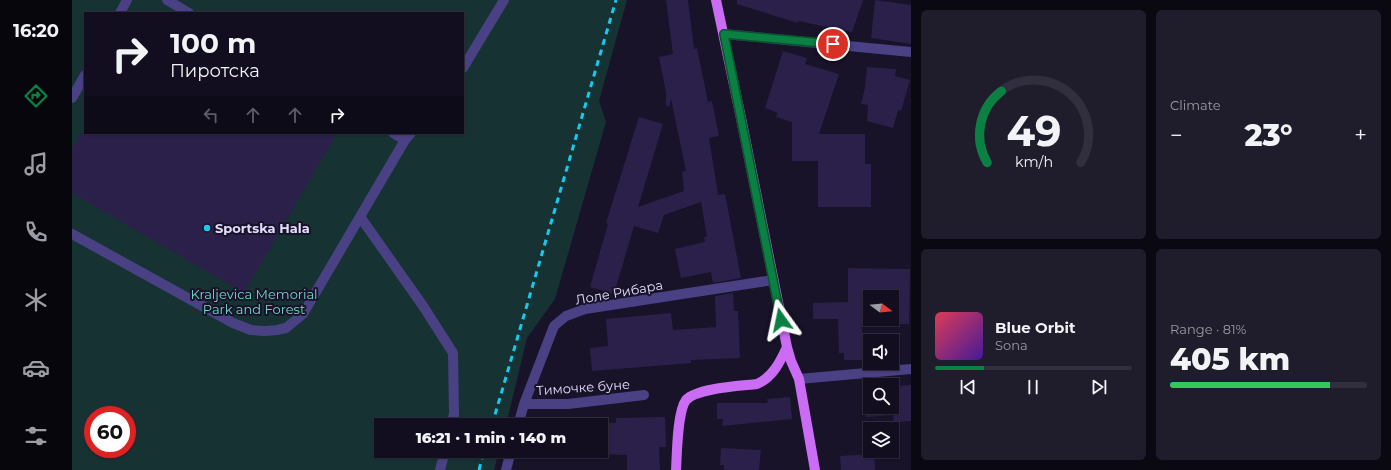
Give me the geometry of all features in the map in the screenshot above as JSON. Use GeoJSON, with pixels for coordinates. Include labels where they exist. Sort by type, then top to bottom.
{"type":"FeatureCollection","features":[{"type":"Feature","properties":{"kind":"main road"},"geometry":{"type":"LineString","coordinates":[[716,0],[742,118],[787,347],[799,379],[815,470]]}},
{"type":"Feature","properties":{"kind":"main road"},"geometry":{"type":"LineString","coordinates":[[676,470],[680,422],[683,405],[687,400],[704,392],[757,384],[764,381],[776,368],[787,347]]}},
{"type":"Feature","properties":{"kind":"street"},"geometry":{"type":"LineString","coordinates":[[121,12],[127,0]]}},
{"type":"Feature","properties":{"kind":"street"},"geometry":{"type":"LineString","coordinates":[[167,0],[187,12]]}},
{"type":"Feature","properties":{"kind":"street"},"geometry":{"type":"LineString","coordinates":[[464,66],[504,0]]}},
{"type":"Feature","properties":{"kind":"street"},"geometry":{"type":"LineString","coordinates":[[724,34],[911,52]]}},
{"type":"Feature","properties":{"kind":"street"},"geometry":{"type":"LineString","coordinates":[[72,98],[84,77]]}},
{"type":"Feature","properties":{"kind":"street"},"geometry":{"type":"LineString","coordinates":[[72,234],[233,323],[251,330],[264,331],[286,328],[304,314],[408,136],[398,134]]}},
{"type":"Feature","properties":{"kind":"street"},"geometry":{"type":"LineString","coordinates":[[361,218],[454,353],[453,418]]}},
{"type":"Feature","properties":{"kind":"street","name":"Лоле Рибара"},"geometry":{"type":"LineString","coordinates":[[520,418],[554,326],[566,316],[585,309],[773,280]]}},
{"type":"Feature","properties":{"kind":"street"},"geometry":{"type":"LineString","coordinates":[[799,379],[911,369]]}},
{"type":"Feature","properties":{"kind":"street","name":"Тимочке буне"},"geometry":{"type":"LineString","coordinates":[[524,404],[568,404],[644,395]]}},
{"type":"Feature","properties":{"kind":"street"},"geometry":{"type":"LineString","coordinates":[[440,470],[443,458]]}},
{"type":"Feature","properties":{"kind":"street"},"geometry":{"type":"LineString","coordinates":[[506,470],[509,458]]}},
{"type":"Feature","properties":{"kind":"green space","name":"Kraljevica Memorial Park and Forest"},"geometry":{"type":"Polygon","coordinates":[[[72,0],[627,0],[599,101],[606,122],[555,299],[527,338],[508,418],[374,418],[374,458],[497,458],[494,470],[72,470],[72,0]]]}},
{"type":"Feature","properties":{"kind":"building"},"geometry":{"type":"Polygon","coordinates":[[[666,0],[688,0],[694,49],[697,48],[708,102],[712,101],[719,136],[709,138],[718,195],[725,194],[741,278],[713,283],[711,272],[681,278],[675,249],[705,242],[704,237],[707,237],[701,202],[664,215],[658,233],[634,226],[614,294],[590,287],[608,224],[606,223],[639,117],[663,124],[638,207],[684,191],[682,172],[686,171],[671,99],[669,107],[666,106],[666,92],[659,57],[673,54],[666,0]]]}},
{"type":"Feature","properties":{"kind":"building"},"geometry":{"type":"Polygon","coordinates":[[[737,0],[863,0],[852,32],[798,21],[798,23],[737,4],[737,0]]]}},
{"type":"Feature","properties":{"kind":"building"},"geometry":{"type":"Polygon","coordinates":[[[875,0],[911,5],[911,44],[871,38],[875,0]]]}},
{"type":"Feature","properties":{"kind":"building"},"geometry":{"type":"Polygon","coordinates":[[[783,51],[807,58],[805,64],[839,74],[819,134],[865,134],[865,164],[871,164],[871,207],[818,207],[818,161],[792,161],[792,122],[776,117],[778,113],[765,108],[783,51]]]}},
{"type":"Feature","properties":{"kind":"building"},"geometry":{"type":"Polygon","coordinates":[[[867,67],[896,69],[895,76],[910,80],[901,111],[898,110],[893,128],[867,121],[868,105],[861,104],[865,88],[867,67]]]}},
{"type":"Feature","properties":{"kind":"building","name":"Sportska Hala"},"geometry":{"type":"Polygon","coordinates":[[[81,133],[336,134],[244,293],[72,193],[72,149],[81,133]]]}},
{"type":"Feature","properties":{"kind":"building"},"geometry":{"type":"Polygon","coordinates":[[[848,268],[910,269],[909,324],[899,324],[899,290],[863,290],[863,360],[844,360],[844,353],[839,353],[838,319],[813,319],[813,303],[848,302],[848,268]]]}},
{"type":"Feature","properties":{"kind":"building"},"geometry":{"type":"Polygon","coordinates":[[[733,293],[734,311],[738,311],[740,358],[691,360],[691,363],[592,371],[590,348],[608,346],[606,319],[671,313],[673,330],[716,327],[715,296],[733,293]]]}},
{"type":"Feature","properties":{"kind":"building"},"geometry":{"type":"Polygon","coordinates":[[[911,385],[911,421],[894,422],[893,415],[866,417],[866,414],[899,414],[899,386],[911,385]]]}},
{"type":"Feature","properties":{"kind":"building"},"geometry":{"type":"Polygon","coordinates":[[[790,397],[792,419],[722,426],[723,419],[717,419],[717,403],[768,403],[767,399],[790,397]]]}},
{"type":"Feature","properties":{"kind":"building"},"geometry":{"type":"Polygon","coordinates":[[[665,417],[666,447],[659,447],[660,470],[627,470],[627,455],[608,454],[608,423],[616,423],[616,418],[665,417]]]}},
{"type":"Feature","properties":{"kind":"building"},"geometry":{"type":"Polygon","coordinates":[[[721,448],[761,450],[759,470],[724,470],[724,465],[720,465],[721,448]]]}},
{"type":"Feature","properties":{"kind":"building"},"geometry":{"type":"Polygon","coordinates":[[[863,455],[863,458],[874,458],[875,470],[841,470],[840,456],[863,455]]]}},
{"type":"Feature","properties":{"kind":"railway"},"geometry":{"type":"LineString","coordinates":[[494,418],[616,0]]}},
{"type":"Feature","properties":{"kind":"railway"},"geometry":{"type":"LineString","coordinates":[[479,470],[482,458]]}},
{"type":"Feature","properties":{"kind":"place","name":"Sportska Hala"},"geometry":{"type":"Point","coordinates":[207,228]}},
{"type":"Feature","properties":{"kind":"route"},"geometry":{"type":"LineString","coordinates":[[781,320],[742,118],[724,34],[833,44]]}}]}
